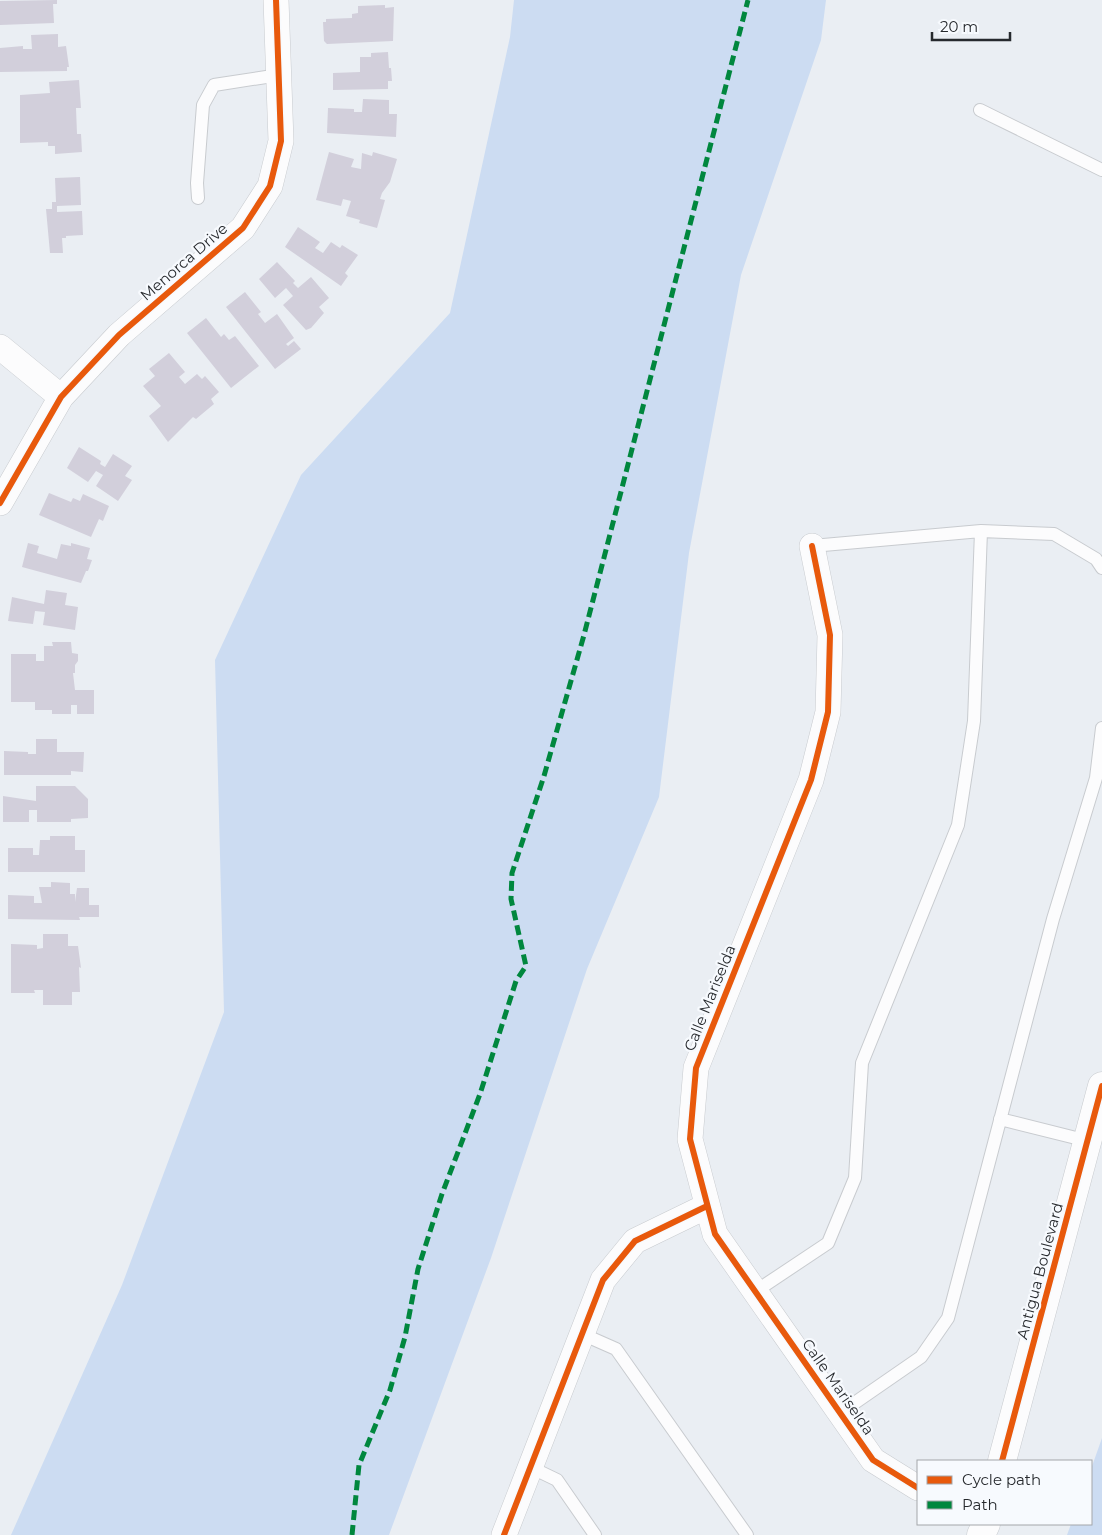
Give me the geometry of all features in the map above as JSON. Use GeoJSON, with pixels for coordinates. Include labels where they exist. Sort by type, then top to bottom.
{"type":"FeatureCollection","features":[{"type":"Feature","properties":{"kind":"main road","name":"Antigua Boulevard"},"geometry":{"type":"LineString","coordinates":[[1002,1460],[1102,1086]]}},
{"type":"Feature","properties":{"kind":"street","name":"Menorca Drive"},"geometry":{"type":"LineString","coordinates":[[0,503],[61,396],[119,335],[243,228],[270,186],[281,141],[276,0]]}},
{"type":"Feature","properties":{"kind":"street"},"geometry":{"type":"LineString","coordinates":[[0,347],[61,396]]}},
{"type":"Feature","properties":{"kind":"street","name":"Calle Mariselda"},"geometry":{"type":"LineString","coordinates":[[812,546],[830,634],[828,712],[811,780],[696,1068],[690,1139],[715,1234],[873,1460],[917,1487]]}},
{"type":"Feature","properties":{"kind":"street"},"geometry":{"type":"LineString","coordinates":[[504,1535],[603,1280],[635,1241],[707,1206]]}},
{"type":"Feature","properties":{"kind":"lane"},"geometry":{"type":"LineString","coordinates":[[198,198],[196,183],[203,104],[214,85],[279,75]]}},
{"type":"Feature","properties":{"kind":"lane"},"geometry":{"type":"LineString","coordinates":[[980,110],[1102,170]]}},
{"type":"Feature","properties":{"kind":"lane"},"geometry":{"type":"LineString","coordinates":[[756,1291],[828,1243],[854,1178],[862,1063],[958,825],[974,720],[981,531]]}},
{"type":"Feature","properties":{"kind":"lane"},"geometry":{"type":"LineString","coordinates":[[812,546],[981,531],[1054,534],[1096,559],[1102,568]]}},
{"type":"Feature","properties":{"kind":"lane"},"geometry":{"type":"LineString","coordinates":[[840,1413],[922,1357],[948,1318],[1053,920],[1096,778],[1102,728]]}},
{"type":"Feature","properties":{"kind":"lane"},"geometry":{"type":"LineString","coordinates":[[1000,1119],[1088,1141]]}},
{"type":"Feature","properties":{"kind":"lane"},"geometry":{"type":"LineString","coordinates":[[582,1334],[616,1348],[747,1535]]}},
{"type":"Feature","properties":{"kind":"lane"},"geometry":{"type":"LineString","coordinates":[[530,1467],[557,1480],[595,1535]]}},
{"type":"Feature","properties":{"kind":"shaded area"},"geometry":{"type":"Polygon","coordinates":[[[514,0],[826,0],[821,40],[741,275],[689,553],[659,797],[587,969],[491,1258],[389,1535],[11,1535],[122,1285],[224,1012],[215,660],[301,475],[450,313],[510,37],[514,0]]]}},
{"type":"Feature","properties":{"kind":"shaded area"},"geometry":{"type":"Polygon","coordinates":[[[1102,1438],[1102,1535],[1067,1535],[1071,1525],[1092,1525],[1092,1466],[1102,1438]]]}},
{"type":"Feature","properties":{"kind":"building"},"geometry":{"type":"Polygon","coordinates":[[[57,0],[57,4],[53,4],[54,23],[0,25],[0,1],[57,0]]]}},
{"type":"Feature","properties":{"kind":"building"},"geometry":{"type":"Polygon","coordinates":[[[385,5],[385,8],[394,7],[393,41],[327,44],[324,41],[323,22],[326,22],[326,19],[352,18],[352,14],[358,13],[358,6],[385,5]]]}},
{"type":"Feature","properties":{"kind":"building"},"geometry":{"type":"Polygon","coordinates":[[[58,34],[58,47],[66,46],[69,67],[67,67],[67,71],[0,72],[0,48],[23,46],[23,49],[32,49],[31,35],[58,34]]]}},
{"type":"Feature","properties":{"kind":"building"},"geometry":{"type":"Polygon","coordinates":[[[388,52],[392,81],[388,81],[388,89],[333,90],[333,73],[360,72],[360,57],[371,57],[371,53],[388,52]]]}},
{"type":"Feature","properties":{"kind":"building"},"geometry":{"type":"Polygon","coordinates":[[[79,80],[81,108],[76,108],[77,134],[81,134],[82,152],[55,154],[55,146],[48,146],[48,142],[20,143],[20,95],[50,93],[49,82],[79,80]]]}},
{"type":"Feature","properties":{"kind":"building"},"geometry":{"type":"Polygon","coordinates":[[[363,99],[389,100],[389,114],[397,114],[396,137],[327,133],[328,108],[354,109],[354,112],[362,112],[363,99]]]}},
{"type":"Feature","properties":{"kind":"building"},"geometry":{"type":"Polygon","coordinates":[[[329,152],[354,159],[351,167],[361,169],[362,153],[372,156],[373,152],[397,159],[390,182],[380,199],[385,200],[377,228],[359,223],[360,220],[346,216],[351,201],[343,199],[341,206],[316,200],[329,152]]]}},
{"type":"Feature","properties":{"kind":"building"},"geometry":{"type":"Polygon","coordinates":[[[80,177],[81,205],[57,206],[57,212],[82,211],[83,235],[62,238],[63,253],[50,253],[46,209],[52,209],[52,202],[56,202],[55,178],[80,177]]]}},
{"type":"Feature","properties":{"kind":"building"},"geometry":{"type":"Polygon","coordinates":[[[298,227],[320,242],[315,248],[323,253],[331,242],[340,248],[342,245],[358,255],[345,273],[348,276],[341,286],[285,247],[298,227]]]}},
{"type":"Feature","properties":{"kind":"building"},"geometry":{"type":"Polygon","coordinates":[[[277,262],[295,281],[293,283],[298,288],[311,277],[329,298],[319,307],[324,313],[311,328],[306,330],[283,305],[293,296],[286,288],[275,298],[259,279],[277,262]]]}},
{"type":"Feature","properties":{"kind":"building"},"geometry":{"type":"Polygon","coordinates":[[[245,292],[261,312],[258,314],[265,323],[277,314],[294,338],[286,344],[288,346],[294,341],[301,349],[275,369],[226,307],[245,292]]]}},
{"type":"Feature","properties":{"kind":"building"},"geometry":{"type":"Polygon","coordinates":[[[206,318],[221,337],[224,334],[229,340],[235,336],[259,366],[231,388],[187,333],[206,318]]]}},
{"type":"Feature","properties":{"kind":"building"},"geometry":{"type":"Polygon","coordinates":[[[169,353],[185,372],[179,377],[185,384],[197,374],[202,379],[205,376],[219,392],[211,399],[214,404],[196,419],[193,417],[168,442],[149,416],[161,406],[143,386],[155,376],[149,369],[169,353]]]}},
{"type":"Feature","properties":{"kind":"building"},"geometry":{"type":"Polygon","coordinates":[[[79,447],[101,461],[100,464],[105,467],[113,454],[132,466],[125,476],[132,480],[118,501],[96,486],[103,475],[96,471],[88,482],[67,468],[79,447]]]}},
{"type":"Feature","properties":{"kind":"building"},"geometry":{"type":"Polygon","coordinates":[[[49,493],[71,502],[73,498],[80,501],[83,494],[109,506],[103,521],[99,519],[91,537],[39,515],[49,493]]]}},
{"type":"Feature","properties":{"kind":"building"},"geometry":{"type":"Polygon","coordinates":[[[28,543],[39,546],[37,553],[57,559],[61,544],[71,546],[71,543],[90,548],[87,559],[92,560],[81,583],[22,567],[28,543]]]}},
{"type":"Feature","properties":{"kind":"building"},"geometry":{"type":"Polygon","coordinates":[[[46,590],[67,593],[65,605],[78,607],[75,630],[43,625],[45,612],[35,611],[33,624],[8,621],[12,597],[44,604],[46,590]]]}},
{"type":"Feature","properties":{"kind":"building"},"geometry":{"type":"Polygon","coordinates":[[[52,642],[71,642],[72,653],[78,654],[75,673],[73,673],[75,690],[94,690],[94,714],[77,714],[77,705],[71,705],[71,714],[52,714],[52,710],[35,710],[35,702],[11,702],[11,654],[36,654],[36,661],[44,661],[44,646],[53,646],[52,642]]]}},
{"type":"Feature","properties":{"kind":"building"},"geometry":{"type":"Polygon","coordinates":[[[36,739],[57,739],[57,752],[84,752],[83,772],[71,771],[71,775],[4,775],[4,751],[36,754],[36,739]]]}},
{"type":"Feature","properties":{"kind":"building"},"geometry":{"type":"Polygon","coordinates":[[[36,786],[75,786],[88,799],[88,818],[71,819],[71,822],[37,822],[37,810],[29,810],[29,822],[3,822],[3,796],[36,801],[36,786]]]}},
{"type":"Feature","properties":{"kind":"building"},"geometry":{"type":"Polygon","coordinates":[[[50,836],[75,836],[75,850],[85,850],[85,872],[8,872],[8,848],[33,848],[33,855],[39,855],[40,840],[50,840],[50,836]]]}},
{"type":"Feature","properties":{"kind":"building"},"geometry":{"type":"Polygon","coordinates":[[[51,882],[70,883],[70,894],[75,894],[75,902],[77,888],[89,888],[89,905],[99,905],[99,917],[79,917],[80,920],[8,919],[8,895],[34,896],[34,903],[42,903],[39,887],[51,887],[51,882]]]}},
{"type":"Feature","properties":{"kind":"building"},"geometry":{"type":"Polygon","coordinates":[[[43,934],[68,934],[68,946],[78,946],[81,968],[79,967],[80,992],[72,992],[72,1005],[43,1005],[43,990],[34,990],[35,993],[11,993],[11,944],[37,945],[37,949],[43,948],[43,934]]]}},
{"type":"Feature","properties":{"kind":"marked path"},"geometry":{"type":"LineString","coordinates":[[352,1535],[359,1465],[390,1390],[405,1337],[418,1269],[442,1194],[480,1094],[516,981],[526,966],[511,899],[512,873],[544,776],[584,635],[748,0]]}},
{"type":"Feature","properties":{"kind":"cycle path"},"geometry":{"type":"LineString","coordinates":[[0,503],[61,397],[119,335],[243,228],[270,186],[281,141],[276,0]]}},
{"type":"Feature","properties":{"kind":"cycle path"},"geometry":{"type":"LineString","coordinates":[[812,546],[830,635],[828,712],[811,780],[696,1068],[690,1139],[715,1234],[873,1460],[917,1487]]}},
{"type":"Feature","properties":{"kind":"cycle path"},"geometry":{"type":"LineString","coordinates":[[1002,1460],[1102,1086]]}},
{"type":"Feature","properties":{"kind":"cycle path"},"geometry":{"type":"LineString","coordinates":[[504,1535],[603,1280],[635,1241],[707,1206]]}}]}
